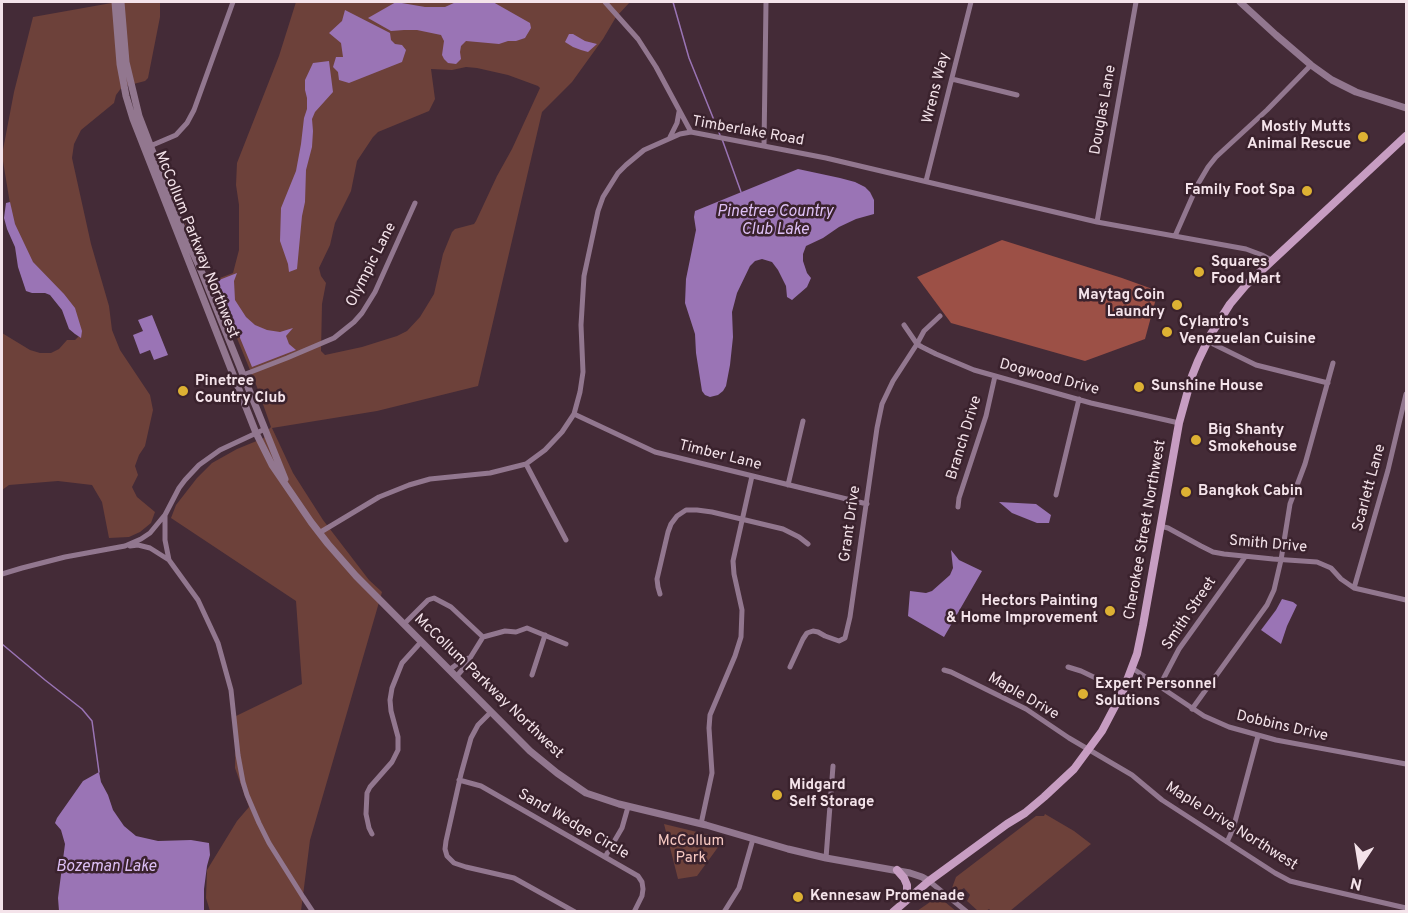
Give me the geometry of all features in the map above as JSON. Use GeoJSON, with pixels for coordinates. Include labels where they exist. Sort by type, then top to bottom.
{"type":"FeatureCollection","features":[{"type":"Feature","properties":{"kind":"main road","name":"Cherokee Street Northwest"},"geometry":{"type":"LineString","coordinates":[[893,912],[929,881],[1037,803],[1067,776],[1102,731],[1132,668],[1143,626],[1179,423],[1192,376],[1207,341],[1230,304],[1246,285],[1407,136]]}},
{"type":"Feature","properties":{"kind":"main road"},"geometry":{"type":"LineString","coordinates":[[897,870],[907,885],[902,903]]}},
{"type":"Feature","properties":{"kind":"street","name":"McCollum Parkway Northwest"},"geometry":{"type":"LineString","coordinates":[[114,2],[117,45],[130,109],[289,488]]}},
{"type":"Feature","properties":{"kind":"street","name":"McCollum Parkway Northwest"},"geometry":{"type":"LineString","coordinates":[[121,2],[130,83],[147,147],[256,433],[272,465],[319,533],[356,576],[537,757],[586,793],[628,807],[826,858],[897,870],[929,881]]}},
{"type":"Feature","properties":{"kind":"street"},"geometry":{"type":"LineString","coordinates":[[147,147],[176,135],[187,123],[194,110],[233,2]]}},
{"type":"Feature","properties":{"kind":"street"},"geometry":{"type":"LineString","coordinates":[[605,2],[638,39],[691,132]]}},
{"type":"Feature","properties":{"kind":"street"},"geometry":{"type":"LineString","coordinates":[[764,147],[766,2]]}},
{"type":"Feature","properties":{"kind":"street","name":"Wrens Way"},"geometry":{"type":"LineString","coordinates":[[926,181],[971,2]]}},
{"type":"Feature","properties":{"kind":"street","name":"Douglas Lane"},"geometry":{"type":"LineString","coordinates":[[1097,222],[1136,2]]}},
{"type":"Feature","properties":{"kind":"street"},"geometry":{"type":"LineString","coordinates":[[1240,2],[1311,65],[1332,80],[1356,92],[1407,108]]}},
{"type":"Feature","properties":{"kind":"street"},"geometry":{"type":"LineString","coordinates":[[1175,236],[1208,167],[1311,65]]}},
{"type":"Feature","properties":{"kind":"street"},"geometry":{"type":"LineString","coordinates":[[952,79],[1017,95]]}},
{"type":"Feature","properties":{"kind":"street"},"geometry":{"type":"LineString","coordinates":[[670,138],[677,123],[679,110]]}},
{"type":"Feature","properties":{"kind":"street","name":"Timberlake Road"},"geometry":{"type":"LineString","coordinates":[[319,533],[379,497],[430,478],[490,473],[526,465],[562,432],[574,414],[580,392],[583,372],[581,325],[584,276],[603,197],[618,173],[626,165],[644,150],[670,138],[691,132],[826,158],[1097,222],[1246,249],[1271,260]]}},
{"type":"Feature","properties":{"kind":"street","name":"Olympic Lane"},"geometry":{"type":"LineString","coordinates":[[243,375],[334,338],[354,322],[375,292],[415,203]]}},
{"type":"Feature","properties":{"kind":"street"},"geometry":{"type":"LineString","coordinates":[[917,344],[924,331],[940,316]]}},
{"type":"Feature","properties":{"kind":"street","name":"Dogwood Drive"},"geometry":{"type":"LineString","coordinates":[[904,325],[917,344],[954,363],[1127,412],[1179,423]]}},
{"type":"Feature","properties":{"kind":"street"},"geometry":{"type":"LineString","coordinates":[[1207,341],[1256,365],[1328,383]]}},
{"type":"Feature","properties":{"kind":"street","name":"Grant Drive"},"geometry":{"type":"LineString","coordinates":[[790,668],[802,639],[807,633],[818,632],[839,641],[845,638],[852,618],[882,404],[893,381],[917,344]]}},
{"type":"Feature","properties":{"kind":"street"},"geometry":{"type":"LineString","coordinates":[[1192,709],[1267,605],[1274,590],[1290,504],[1305,464],[1333,363]]}},
{"type":"Feature","properties":{"kind":"street","name":"Branch Drive"},"geometry":{"type":"LineString","coordinates":[[958,507],[986,416],[995,376]]}},
{"type":"Feature","properties":{"kind":"street","name":"Scarlett Lane"},"geometry":{"type":"LineString","coordinates":[[1354,588],[1389,470],[1407,394]]}},
{"type":"Feature","properties":{"kind":"street"},"geometry":{"type":"LineString","coordinates":[[1056,495],[1079,399]]}},
{"type":"Feature","properties":{"kind":"street","name":"Timber Lane"},"geometry":{"type":"LineString","coordinates":[[574,414],[655,452],[867,504]]}},
{"type":"Feature","properties":{"kind":"street"},"geometry":{"type":"LineString","coordinates":[[788,485],[802,421]]}},
{"type":"Feature","properties":{"kind":"street"},"geometry":{"type":"LineString","coordinates":[[125,546],[150,533],[165,515],[179,488],[200,465],[220,450],[265,429]]}},
{"type":"Feature","properties":{"kind":"street"},"geometry":{"type":"LineString","coordinates":[[526,465],[566,540]]}},
{"type":"Feature","properties":{"kind":"street"},"geometry":{"type":"LineString","coordinates":[[701,824],[712,773],[710,715],[741,637],[742,610],[733,561],[753,476]]}},
{"type":"Feature","properties":{"kind":"street"},"geometry":{"type":"LineString","coordinates":[[660,594],[657,579],[668,532],[677,516],[686,510],[697,510],[783,528],[808,544]]}},
{"type":"Feature","properties":{"kind":"street"},"geometry":{"type":"LineString","coordinates":[[165,515],[165,540],[169,560]]}},
{"type":"Feature","properties":{"kind":"street","name":"Smith Drive"},"geometry":{"type":"LineString","coordinates":[[1160,526],[1214,552],[1245,557],[1322,563],[1354,588],[1407,600]]}},
{"type":"Feature","properties":{"kind":"street"},"geometry":{"type":"LineString","coordinates":[[2,574],[65,557],[125,546],[138,545],[150,548],[169,560],[198,600],[218,644],[231,690],[243,782],[259,824],[313,912]]}},
{"type":"Feature","properties":{"kind":"street","name":"Smith Street"},"geometry":{"type":"LineString","coordinates":[[1159,687],[1179,649],[1245,557]]}},
{"type":"Feature","properties":{"kind":"street"},"geometry":{"type":"LineString","coordinates":[[404,624],[428,600],[434,598],[452,607],[483,637]]}},
{"type":"Feature","properties":{"kind":"street"},"geometry":{"type":"LineString","coordinates":[[456,677],[468,663],[483,637],[527,628],[566,644]]}},
{"type":"Feature","properties":{"kind":"street"},"geometry":{"type":"LineString","coordinates":[[532,675],[545,635]]}},
{"type":"Feature","properties":{"kind":"street"},"geometry":{"type":"LineString","coordinates":[[372,834],[366,821],[367,793],[392,762],[398,750],[398,737],[391,711],[392,688],[402,663],[421,642]]}},
{"type":"Feature","properties":{"kind":"street"},"geometry":{"type":"LineString","coordinates":[[449,670],[464,659],[470,658]]}},
{"type":"Feature","properties":{"kind":"street"},"geometry":{"type":"LineString","coordinates":[[1068,667],[1123,691]]}},
{"type":"Feature","properties":{"kind":"street","name":"Dobbins Drive"},"geometry":{"type":"LineString","coordinates":[[1132,668],[1192,709],[1216,722],[1258,736],[1407,764]]}},
{"type":"Feature","properties":{"kind":"street","name":"Maple Drive"},"geometry":{"type":"LineString","coordinates":[[944,670],[1026,709],[1088,750]]}},
{"type":"Feature","properties":{"kind":"street"},"geometry":{"type":"LineString","coordinates":[[490,712],[472,734],[446,841],[447,856],[454,863],[466,867],[514,878],[575,912]]}},
{"type":"Feature","properties":{"kind":"street"},"geometry":{"type":"LineString","coordinates":[[1227,842],[1233,829],[1258,736]]}},
{"type":"Feature","properties":{"kind":"street","name":"Maple Drive Northwest"},"geometry":{"type":"LineString","coordinates":[[1088,750],[1132,775],[1162,800],[1290,881],[1407,908]]}},
{"type":"Feature","properties":{"kind":"street"},"geometry":{"type":"LineString","coordinates":[[826,858],[833,766]]}},
{"type":"Feature","properties":{"kind":"street","name":"Sand Wedge Circle"},"geometry":{"type":"LineString","coordinates":[[459,780],[481,786],[638,876],[643,889],[634,912]]}},
{"type":"Feature","properties":{"kind":"street"},"geometry":{"type":"LineString","coordinates":[[606,856],[618,836],[628,807]]}},
{"type":"Feature","properties":{"kind":"street"},"geometry":{"type":"LineString","coordinates":[[724,912],[739,888],[753,839]]}},
{"type":"Feature","properties":{"kind":"street"},"geometry":{"type":"LineString","coordinates":[[929,881],[967,912]]}},
{"type":"Feature","properties":{"kind":"green space","name":"Pinetree Country Club"},"geometry":{"type":"Polygon","coordinates":[[[117,2],[160,2],[160,17],[148,78],[145,81],[122,87],[114,103],[81,130],[74,144],[72,158],[91,244],[109,306],[112,330],[120,350],[150,395],[153,410],[145,446],[135,466],[138,475],[132,487],[137,497],[155,512],[151,523],[140,532],[129,537],[109,538],[102,502],[92,485],[58,481],[9,485],[2,490],[2,333],[30,350],[40,353],[51,353],[59,349],[67,340],[75,340],[81,334],[32,264],[13,222],[2,155],[14,92],[33,17],[117,2]]]}},
{"type":"Feature","properties":{"kind":"green space","name":"Pinetree Country Club"},"geometry":{"type":"Polygon","coordinates":[[[296,2],[630,2],[616,17],[572,82],[542,112],[478,386],[377,411],[272,428],[293,473],[323,520],[369,580],[382,592],[310,840],[301,911],[210,911],[206,898],[207,870],[237,821],[249,807],[235,768],[236,716],[302,684],[296,601],[171,518],[176,505],[212,463],[264,438],[271,427],[212,281],[233,273],[239,250],[237,163],[279,56],[296,2]],[[477,68],[431,69],[435,99],[429,111],[378,132],[357,161],[351,191],[335,223],[330,245],[319,268],[326,283],[322,304],[321,351],[325,355],[362,347],[407,331],[420,317],[434,294],[443,254],[452,232],[474,224],[476,221],[540,88],[508,75],[477,68]]]}},
{"type":"Feature","properties":{"kind":"green space"},"geometry":{"type":"Polygon","coordinates":[[[185,223],[202,255],[185,226],[185,223]]]}},
{"type":"Feature","properties":{"kind":"green space"},"geometry":{"type":"Polygon","coordinates":[[[1045,814],[1091,844],[1010,911],[991,911],[989,909],[978,911],[967,901],[970,895],[964,888],[958,892],[953,890],[956,877],[1036,816],[1045,814]]]}},
{"type":"Feature","properties":{"kind":"green space","name":"McCollum Park"},"geometry":{"type":"Polygon","coordinates":[[[664,824],[724,839],[697,876],[678,879],[664,824]]]}},
{"type":"Feature","properties":{"kind":"green space"},"geometry":{"type":"Polygon","coordinates":[[[933,900],[945,902],[956,911],[917,911],[933,900]]]}},
{"type":"Feature","properties":{"kind":"shaded area"},"geometry":{"type":"Polygon","coordinates":[[[1002,240],[1158,291],[1145,339],[1085,361],[951,323],[917,277],[1002,240]]]}},
{"type":"Feature","properties":{"kind":"water"},"geometry":{"type":"Polygon","coordinates":[[[396,2],[425,7],[445,7],[456,2],[493,2],[530,23],[531,28],[525,38],[516,41],[499,44],[466,41],[461,46],[461,59],[456,64],[448,63],[442,55],[444,41],[441,35],[417,30],[391,31],[368,18],[396,2]]]}},
{"type":"Feature","properties":{"kind":"water"},"geometry":{"type":"Polygon","coordinates":[[[345,10],[390,33],[391,40],[395,44],[402,45],[406,50],[402,62],[349,83],[339,80],[338,72],[333,67],[336,57],[343,57],[341,43],[329,33],[342,21],[345,10]]]}},
{"type":"Feature","properties":{"kind":"water"},"geometry":{"type":"Polygon","coordinates":[[[569,34],[597,44],[588,52],[581,50],[565,42],[569,34]]]}},
{"type":"Feature","properties":{"kind":"water"},"geometry":{"type":"Polygon","coordinates":[[[329,61],[333,92],[315,112],[312,119],[312,147],[306,170],[305,202],[297,269],[289,272],[280,241],[281,208],[296,171],[307,109],[305,80],[313,63],[329,61]]]}},
{"type":"Feature","properties":{"kind":"water","name":"Pinetree Country Club Lake"},"geometry":{"type":"Polygon","coordinates":[[[798,169],[855,182],[865,187],[874,200],[874,214],[839,227],[806,246],[803,261],[811,278],[807,287],[792,300],[787,297],[786,286],[772,262],[762,259],[750,266],[737,293],[732,312],[733,337],[726,386],[718,395],[710,397],[702,391],[695,334],[685,303],[686,279],[696,230],[695,211],[798,169]]]}},
{"type":"Feature","properties":{"kind":"water"},"geometry":{"type":"Polygon","coordinates":[[[10,202],[15,224],[33,262],[75,308],[82,331],[81,338],[69,329],[62,310],[50,295],[26,291],[18,267],[15,247],[4,218],[6,203],[10,202]]]}},
{"type":"Feature","properties":{"kind":"water"},"geometry":{"type":"Polygon","coordinates":[[[237,273],[234,281],[235,300],[246,317],[255,325],[267,330],[280,332],[293,328],[286,336],[289,344],[296,350],[252,367],[221,292],[214,282],[237,273]]]}},
{"type":"Feature","properties":{"kind":"water"},"geometry":{"type":"Polygon","coordinates":[[[152,315],[168,355],[154,360],[150,350],[140,354],[133,335],[143,331],[138,320],[152,315]]]}},
{"type":"Feature","properties":{"kind":"water"},"geometry":{"type":"Polygon","coordinates":[[[999,502],[1036,504],[1051,515],[1049,523],[1037,523],[1012,513],[999,502]]]}},
{"type":"Feature","properties":{"kind":"water"},"geometry":{"type":"Polygon","coordinates":[[[951,550],[959,560],[982,571],[944,637],[908,616],[910,591],[926,593],[932,591],[950,575],[953,568],[951,550]]]}},
{"type":"Feature","properties":{"kind":"water"},"geometry":{"type":"Polygon","coordinates":[[[1282,599],[1297,605],[1281,644],[1261,630],[1282,599]]]}},
{"type":"Feature","properties":{"kind":"water","name":"Bozeman Lake"},"geometry":{"type":"Polygon","coordinates":[[[99,772],[113,810],[124,826],[136,836],[158,841],[191,840],[209,843],[210,855],[204,889],[204,911],[59,911],[58,898],[65,844],[61,830],[55,823],[83,781],[99,772]]]}},
{"type":"Feature","properties":{"kind":"waterway"},"geometry":{"type":"LineString","coordinates":[[673,2],[689,58],[720,135]]}},
{"type":"Feature","properties":{"kind":"waterway"},"geometry":{"type":"LineString","coordinates":[[722,139],[741,192]]}},
{"type":"Feature","properties":{"kind":"waterway"},"geometry":{"type":"LineString","coordinates":[[2,644],[82,709],[92,721],[99,772]]}},
{"type":"Feature","properties":{"kind":"place","name":"Mostly Mutts Animal Rescue"},"geometry":{"type":"Point","coordinates":[1363,137]}},
{"type":"Feature","properties":{"kind":"place","name":"Family Foot Spa"},"geometry":{"type":"Point","coordinates":[1307,191]}},
{"type":"Feature","properties":{"kind":"place","name":"Squares Food Mart"},"geometry":{"type":"Point","coordinates":[1199,272]}},
{"type":"Feature","properties":{"kind":"place","name":"Maytag Coin Laundry"},"geometry":{"type":"Point","coordinates":[1177,305]}},
{"type":"Feature","properties":{"kind":"place","name":"Cylantro's Venezuelan Cuisine"},"geometry":{"type":"Point","coordinates":[1167,332]}},
{"type":"Feature","properties":{"kind":"place","name":"Sunshine House"},"geometry":{"type":"Point","coordinates":[1139,387]}},
{"type":"Feature","properties":{"kind":"place","name":"Pinetree Country Club"},"geometry":{"type":"Point","coordinates":[183,391]}},
{"type":"Feature","properties":{"kind":"place","name":"Big Shanty Smokehouse"},"geometry":{"type":"Point","coordinates":[1196,440]}},
{"type":"Feature","properties":{"kind":"place","name":"Bangkok Cabin"},"geometry":{"type":"Point","coordinates":[1186,492]}},
{"type":"Feature","properties":{"kind":"place","name":"Hectors Painting & Home Improvement"},"geometry":{"type":"Point","coordinates":[1110,611]}},
{"type":"Feature","properties":{"kind":"place","name":"Expert Personnel Solutions"},"geometry":{"type":"Point","coordinates":[1083,694]}},
{"type":"Feature","properties":{"kind":"place","name":"Midgard Self Storage"},"geometry":{"type":"Point","coordinates":[777,795]}},
{"type":"Feature","properties":{"kind":"place","name":"Kennesaw Promenade"},"geometry":{"type":"Point","coordinates":[798,897]}}]}
